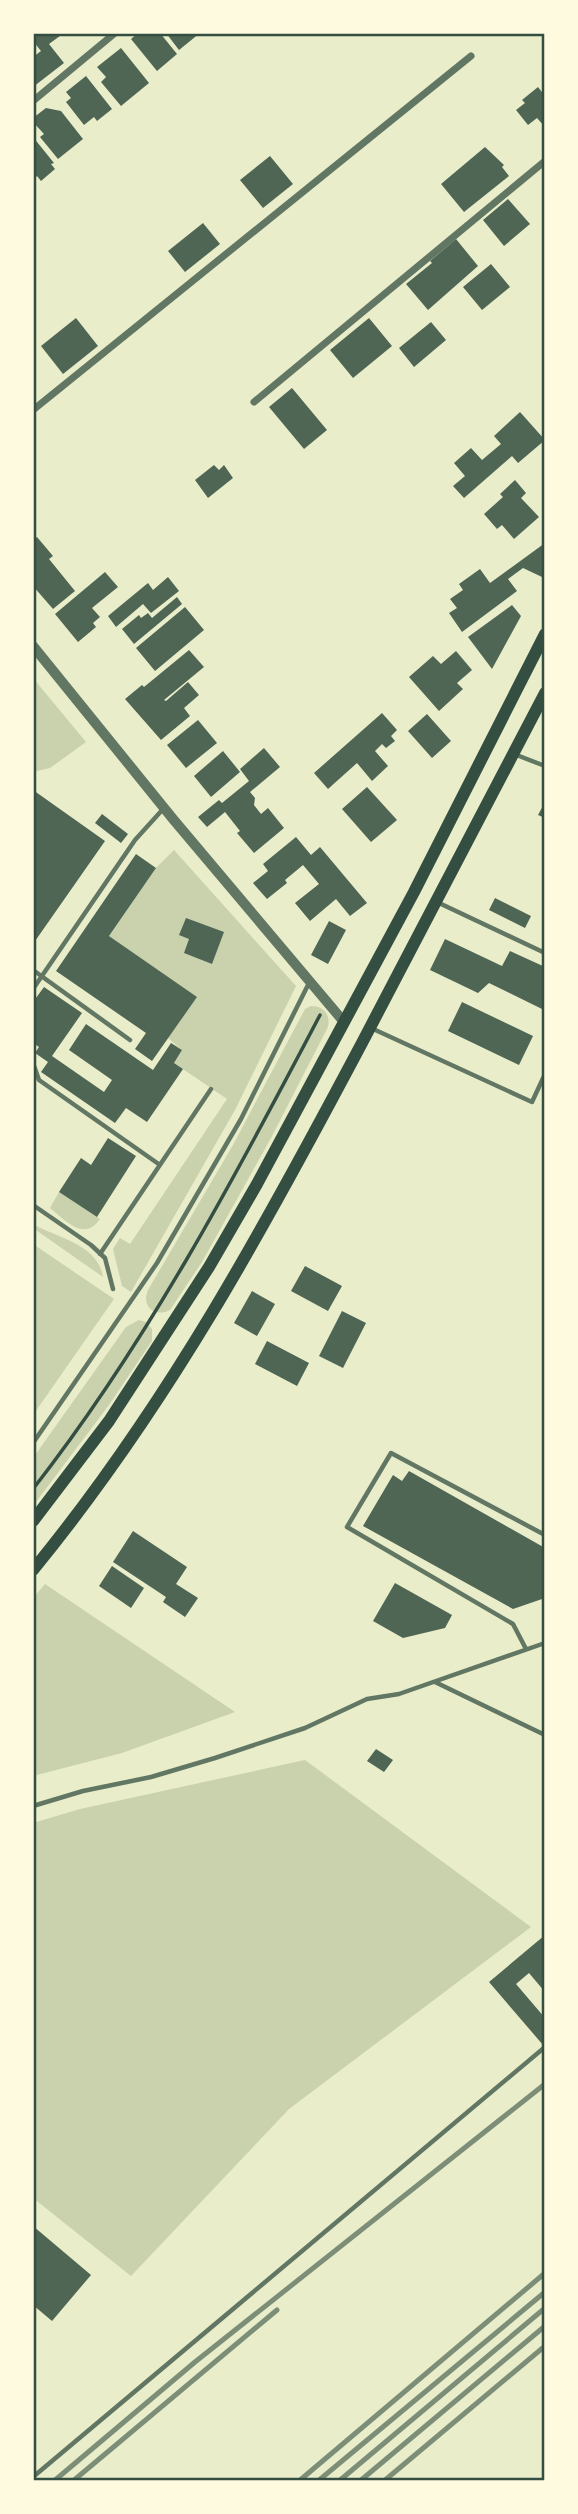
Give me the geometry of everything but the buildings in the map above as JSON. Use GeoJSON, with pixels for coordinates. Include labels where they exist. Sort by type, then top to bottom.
{"type":"FeatureCollection","features":[{"type":"Feature","properties":{"kind":"main road"},"geometry":{"type":"LineString","coordinates":[[33,1521],[109,1421],[203,1278],[257,1184],[420,880],[545,634]]}},
{"type":"Feature","properties":{"kind":"main road"},"geometry":{"type":"LineString","coordinates":[[33,1570],[94,1494],[194,1346],[274,1208],[545,693]]}},
{"type":"Feature","properties":{"kind":"street"},"geometry":{"type":"LineString","coordinates":[[33,101],[115,33]]}},
{"type":"Feature","properties":{"kind":"street"},"geometry":{"type":"LineString","coordinates":[[33,410],[471,56]]}},
{"type":"Feature","properties":{"kind":"street"},"geometry":{"type":"LineString","coordinates":[[254,402],[545,161]]}},
{"type":"Feature","properties":{"kind":"street"},"geometry":{"type":"LineString","coordinates":[[33,646],[164,808],[344,1022]]}},
{"type":"Feature","properties":{"kind":"lane"},"geometry":{"type":"LineString","coordinates":[[513,754],[545,766]]}},
{"type":"Feature","properties":{"kind":"lane"},"geometry":{"type":"LineString","coordinates":[[33,989],[135,840],[164,808]]}},
{"type":"Feature","properties":{"kind":"lane"},"geometry":{"type":"LineString","coordinates":[[435,901],[545,953]]}},
{"type":"Feature","properties":{"kind":"lane"},"geometry":{"type":"LineString","coordinates":[[33,970],[130,1040]]}},
{"type":"Feature","properties":{"kind":"lane"},"geometry":{"type":"LineString","coordinates":[[33,1443],[164,1251],[242,1119],[310,983]]}},
{"type":"Feature","properties":{"kind":"lane"},"geometry":{"type":"LineString","coordinates":[[370,1027],[532,1102],[543,1084],[545,1074]]}},
{"type":"Feature","properties":{"kind":"lane"},"geometry":{"type":"LineString","coordinates":[[33,1063],[39,1080],[160,1164]]}},
{"type":"Feature","properties":{"kind":"lane"},"geometry":{"type":"LineString","coordinates":[[100,1254],[211,1089]]}},
{"type":"Feature","properties":{"kind":"lane"},"geometry":{"type":"LineString","coordinates":[[33,1205],[105,1258],[113,1289]]}},
{"type":"Feature","properties":{"kind":"lane"},"geometry":{"type":"LineString","coordinates":[[526,1649],[513,1624],[347,1527],[391,1453],[545,1535]]}},
{"type":"Feature","properties":{"kind":"lane"},"geometry":{"type":"LineString","coordinates":[[33,1806],[215,1758],[305,1728],[367,1699],[399,1694],[545,1643]]}},
{"type":"Feature","properties":{"kind":"lane"},"geometry":{"type":"LineString","coordinates":[[434,1681],[545,1735]]}},
{"type":"Feature","properties":{"kind":"lane"},"geometry":{"type":"LineString","coordinates":[[33,2477],[545,2047]]}},
{"type":"Feature","properties":{"kind":"path"},"geometry":{"type":"LineString","coordinates":[[33,1489],[64,1450],[152,1318],[238,1172],[326,1003]]}},
{"type":"Feature","properties":{"kind":"green space"},"geometry":{"type":"Polygon","coordinates":[[[33,678],[86,742],[50,768],[33,772],[33,678]]]}},
{"type":"Feature","properties":{"kind":"green space"},"geometry":{"type":"Polygon","coordinates":[[[174,850],[296,986],[235,1110],[131,1292],[122,1286],[113,1249],[120,1238],[130,1244],[227,1099],[174,1063],[182,1050],[168,1038],[196,997],[109,936],[156,868],[174,850]]]}},
{"type":"Feature","properties":{"kind":"green space"},"geometry":{"type":"Polygon","coordinates":[[[311,1006],[319,1007],[325,1012],[328,1027],[271,1138],[202,1262],[170,1310],[159,1312],[150,1309],[146,1301],[148,1290],[233,1145],[305,1009],[311,1006]]]}},
{"type":"Feature","properties":{"kind":"green space"},"geometry":{"type":"Polygon","coordinates":[[[59,1192],[100,1219],[88,1229],[75,1227],[50,1208],[59,1192]]]}},
{"type":"Feature","properties":{"kind":"green space"},"geometry":{"type":"Polygon","coordinates":[[[33,1224],[85,1249],[100,1266],[103,1277],[33,1228],[33,1224]]]}},
{"type":"Feature","properties":{"kind":"green space"},"geometry":{"type":"Polygon","coordinates":[[[33,1244],[114,1299],[33,1415],[33,1244]]]}},
{"type":"Feature","properties":{"kind":"green space"},"geometry":{"type":"Polygon","coordinates":[[[139,1320],[146,1322],[152,1329],[152,1341],[109,1405],[33,1506],[33,1458],[126,1327],[139,1320]]]}},
{"type":"Feature","properties":{"kind":"green space"},"geometry":{"type":"Polygon","coordinates":[[[45,1584],[235,1712],[122,1753],[33,1776],[33,1598],[45,1584]]]}},
{"type":"Feature","properties":{"kind":"green space"},"geometry":{"type":"Polygon","coordinates":[[[305,1760],[531,1927],[289,2109],[131,2276],[33,2198],[33,1823],[80,1809],[305,1760]]]}},
{"type":"Feature","properties":{"kind":"railway"},"geometry":{"type":"LineString","coordinates":[[54,2481],[195,2362],[545,2084]]}},
{"type":"Feature","properties":{"kind":"railway"},"geometry":{"type":"LineString","coordinates":[[299,2481],[545,2273]]}},
{"type":"Feature","properties":{"kind":"railway"},"geometry":{"type":"LineString","coordinates":[[318,2481],[545,2292]]}},
{"type":"Feature","properties":{"kind":"railway"},"geometry":{"type":"LineString","coordinates":[[339,2481],[545,2308]]}},
{"type":"Feature","properties":{"kind":"railway"},"geometry":{"type":"LineString","coordinates":[[73,2481],[277,2310]]}},
{"type":"Feature","properties":{"kind":"railway"},"geometry":{"type":"LineString","coordinates":[[360,2481],[545,2326]]}},
{"type":"Feature","properties":{"kind":"railway"},"geometry":{"type":"LineString","coordinates":[[384,2481],[545,2346]]}}]}
